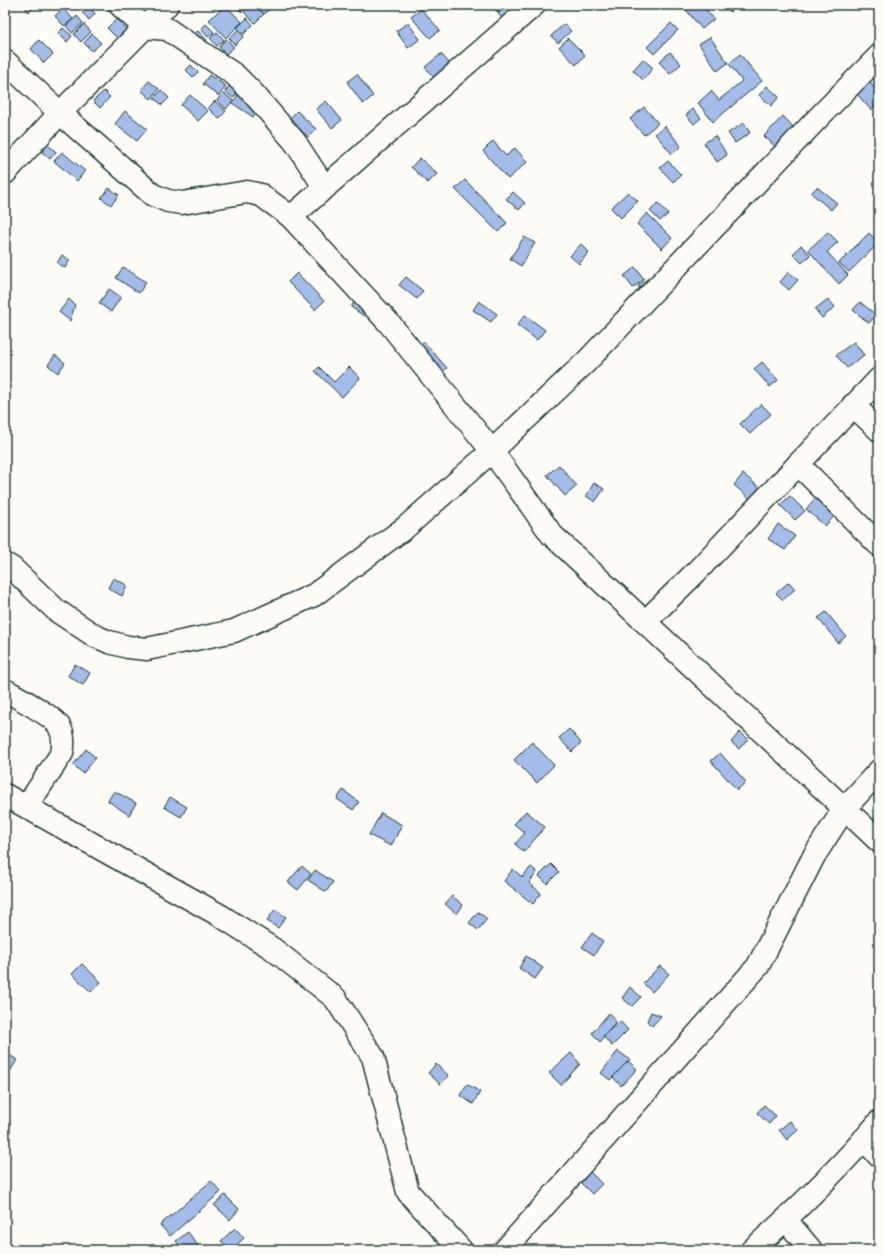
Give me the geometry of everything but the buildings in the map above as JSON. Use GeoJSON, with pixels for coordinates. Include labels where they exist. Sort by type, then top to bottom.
{"type":"FeatureCollection","features":[{"type":"Feature","properties":{"kind":"street"},"geometry":{"type":"LineString","coordinates":[[120,5],[144,27],[167,29],[235,75],[252,92],[295,142],[325,188]]}},
{"type":"Feature","properties":{"kind":"street"},"geometry":{"type":"LineString","coordinates":[[5,173],[60,113],[166,5]]}},
{"type":"Feature","properties":{"kind":"street"},"geometry":{"type":"LineString","coordinates":[[291,217],[534,5]]}},
{"type":"Feature","properties":{"kind":"street"},"geometry":{"type":"LineString","coordinates":[[7,571],[57,611],[95,636],[109,642],[128,647],[147,649],[234,630],[314,595],[406,527],[492,451],[586,362],[817,119],[879,56]]}},
{"type":"Feature","properties":{"kind":"street"},"geometry":{"type":"LineString","coordinates":[[5,61],[60,113],[153,195],[168,201],[182,203],[247,192],[261,195],[291,217],[389,323],[492,451],[552,535],[879,841]]}},
{"type":"Feature","properties":{"kind":"street"},"geometry":{"type":"LineString","coordinates":[[645,622],[696,572],[879,379]]}},
{"type":"Feature","properties":{"kind":"street"},"geometry":{"type":"LineString","coordinates":[[853,405],[879,430]]}},
{"type":"Feature","properties":{"kind":"street"},"geometry":{"type":"LineString","coordinates":[[798,464],[879,545]]}},
{"type":"Feature","properties":{"kind":"street"},"geometry":{"type":"LineString","coordinates":[[5,690],[52,718],[59,726],[63,734],[64,744],[62,753],[27,806]]}},
{"type":"Feature","properties":{"kind":"street"},"geometry":{"type":"LineString","coordinates":[[505,1250],[758,966],[814,856],[844,809],[879,771]]}},
{"type":"Feature","properties":{"kind":"street"},"geometry":{"type":"LineString","coordinates":[[5,795],[221,916],[274,949],[335,998],[373,1057],[408,1192],[461,1250]]}},
{"type":"Feature","properties":{"kind":"street"},"geometry":{"type":"LineString","coordinates":[[752,1250],[786,1220],[879,1122]]}},
{"type":"Feature","properties":{"kind":"street"},"geometry":{"type":"LineString","coordinates":[[864,1139],[879,1156]]}},
{"type":"Feature","properties":{"kind":"street"},"geometry":{"type":"LineString","coordinates":[[786,1220],[811,1250]]}}]}
